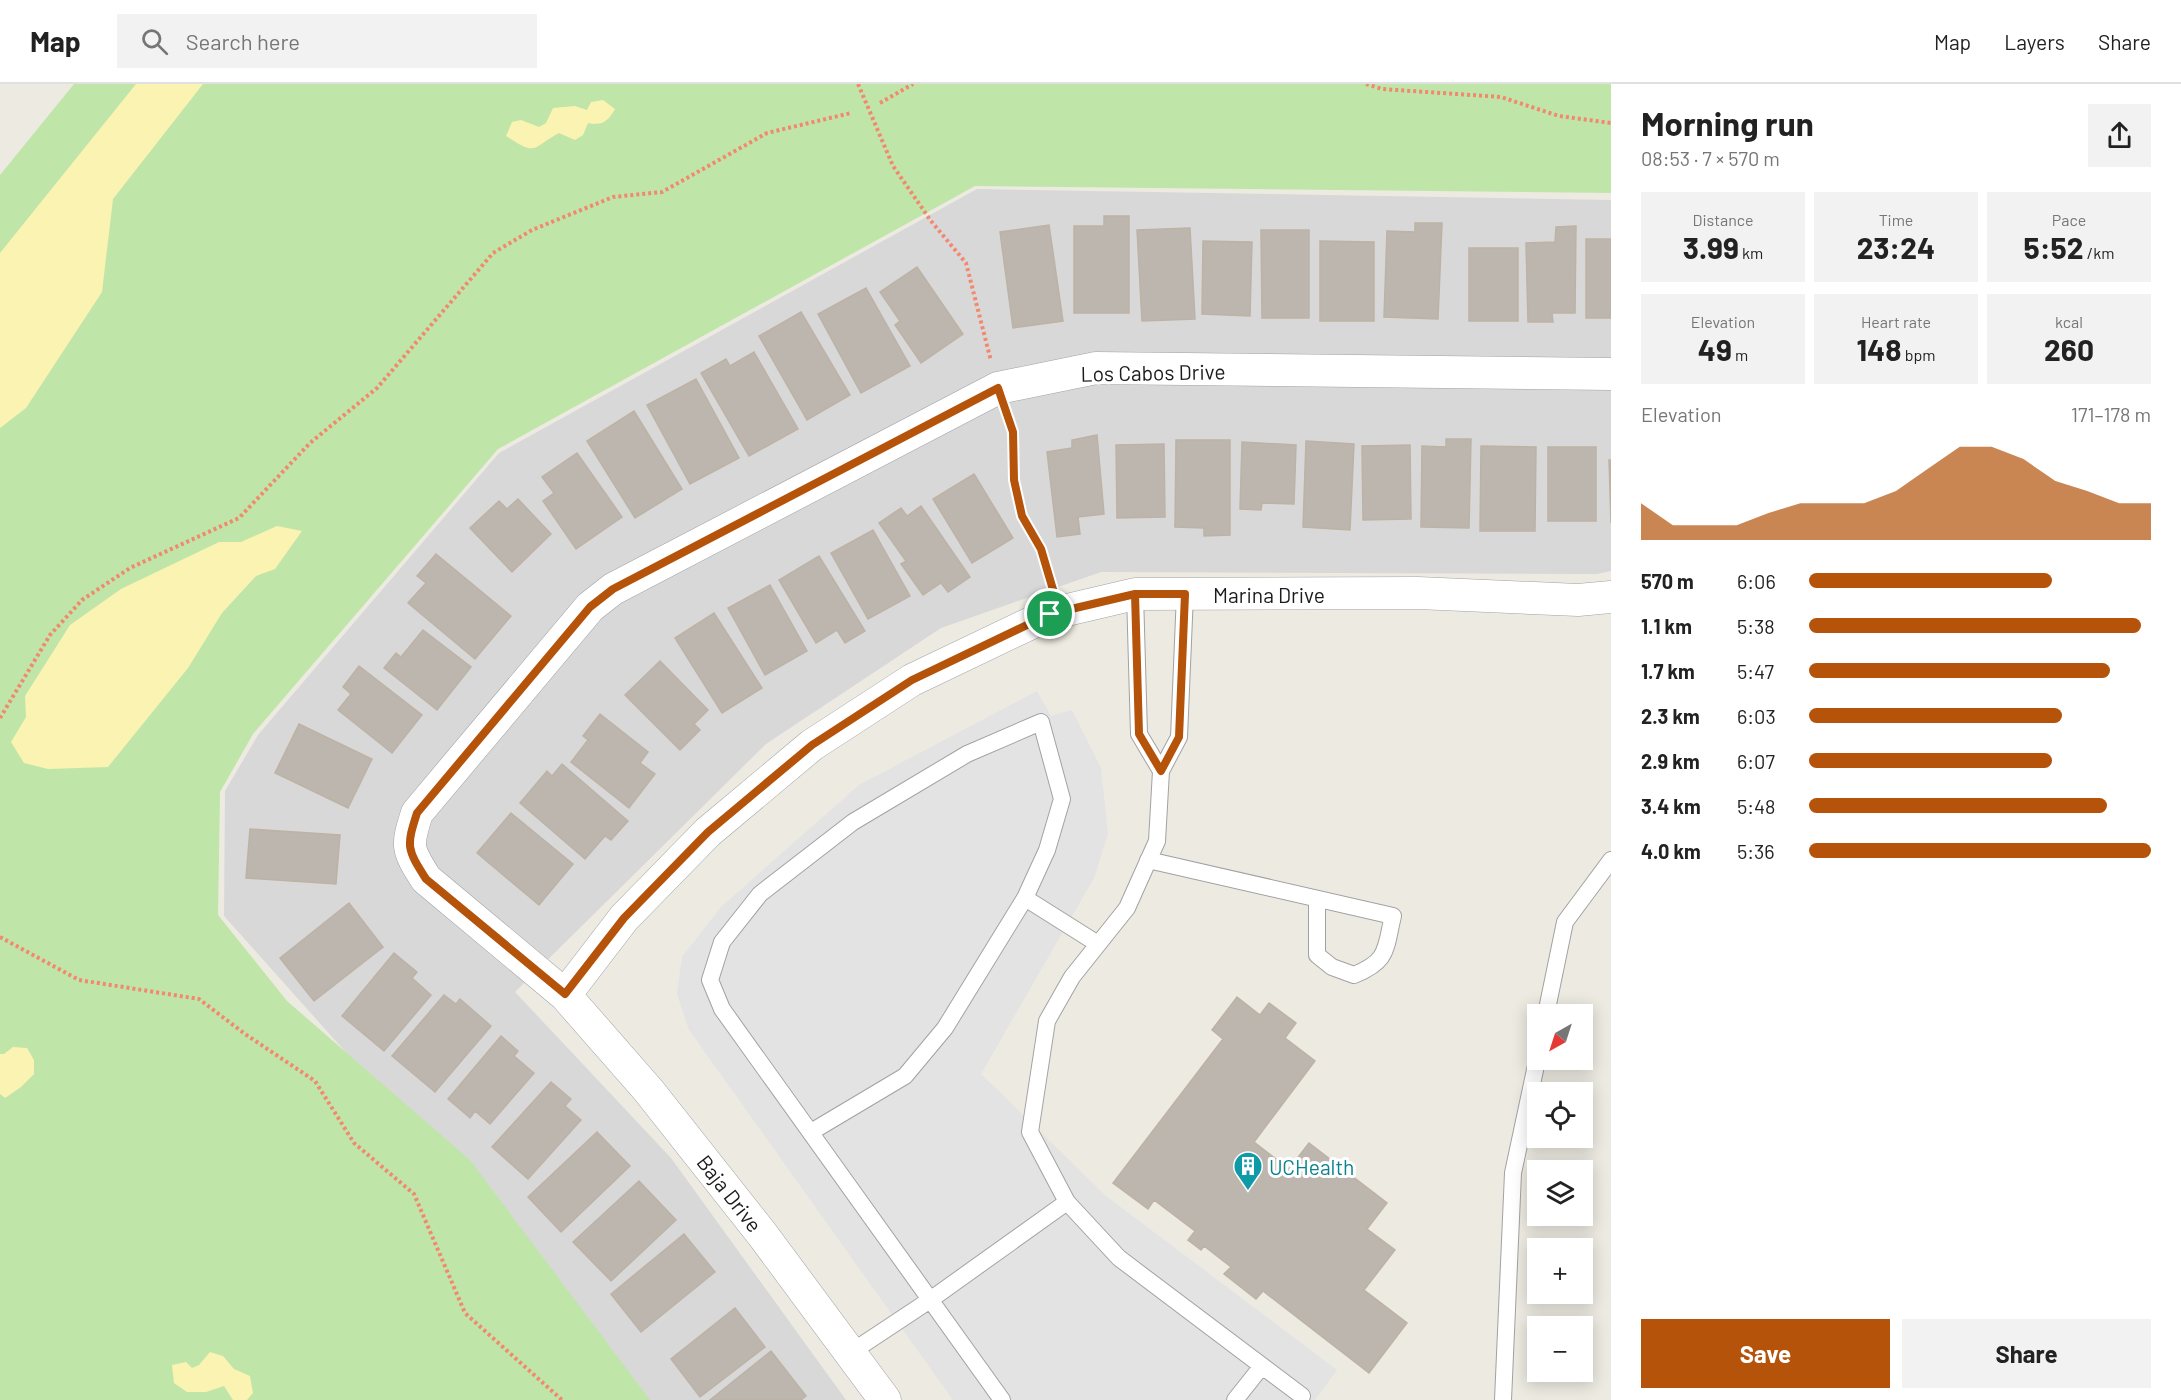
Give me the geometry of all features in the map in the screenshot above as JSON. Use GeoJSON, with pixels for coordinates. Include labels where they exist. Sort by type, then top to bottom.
{"type":"FeatureCollection","features":[{"type":"Feature","properties":{"kind":"street","name":"Los Cabos Drive"},"geometry":{"type":"LineString","coordinates":[[565,994],[426,879],[410,855],[409,837],[417,813],[590,607],[613,589],[998,388],[1096,368],[1611,374]]}},
{"type":"Feature","properties":{"kind":"street","name":"Marina Drive"},"geometry":{"type":"LineString","coordinates":[[565,994],[624,918],[708,832],[812,745],[912,680],[1050,614],[1135,594],[1418,593],[1578,600],[1611,597]]}},
{"type":"Feature","properties":{"kind":"street","name":"Baja Drive"},"geometry":{"type":"LineString","coordinates":[[565,994],[663,1109],[762,1234],[885,1400]]}},
{"type":"Feature","properties":{"kind":"lane"},"geometry":{"type":"LineString","coordinates":[[1135,594],[1139,734],[1161,771]]}},
{"type":"Feature","properties":{"kind":"lane"},"geometry":{"type":"LineString","coordinates":[[1185,594],[1179,737],[1161,771],[1157,841],[1126,908],[1072,977],[1047,1021],[1030,1132],[1068,1202],[1119,1258],[1302,1396]]}},
{"type":"Feature","properties":{"kind":"lane"},"geometry":{"type":"LineString","coordinates":[[811,1132],[905,1076],[945,1028],[1025,898],[1047,850],[1062,799],[1041,722],[966,754],[853,822],[760,894],[722,942],[710,980],[722,1009],[1002,1400]]}},
{"type":"Feature","properties":{"kind":"lane"},"geometry":{"type":"LineString","coordinates":[[1148,860],[1392,916],[1383,955],[1372,968],[1354,975],[1332,967],[1317,955],[1317,899]]}},
{"type":"Feature","properties":{"kind":"lane"},"geometry":{"type":"LineString","coordinates":[[1548,1004],[1565,922],[1611,860]]}},
{"type":"Feature","properties":{"kind":"lane"},"geometry":{"type":"LineString","coordinates":[[1025,898],[1098,944]]}},
{"type":"Feature","properties":{"kind":"lane"},"geometry":{"type":"LineString","coordinates":[[1503,1400],[1513,1173],[1535,1070]]}},
{"type":"Feature","properties":{"kind":"lane"},"geometry":{"type":"LineString","coordinates":[[850,1353],[930,1300],[1068,1202]]}},
{"type":"Feature","properties":{"kind":"lane"},"geometry":{"type":"LineString","coordinates":[[1235,1400],[1262,1366]]}},
{"type":"Feature","properties":{"kind":"path"},"geometry":{"type":"LineString","coordinates":[[858,84],[893,166],[931,221],[966,262],[998,388],[1013,432],[1014,480],[1022,516],[1041,549],[1054,593],[1050,614]]}},
{"type":"Feature","properties":{"kind":"path"},"geometry":{"type":"LineString","coordinates":[[880,103],[913,84]]}},
{"type":"Feature","properties":{"kind":"path"},"geometry":{"type":"LineString","coordinates":[[1366,84],[1382,89],[1501,97],[1559,116],[1611,123]]}},
{"type":"Feature","properties":{"kind":"path"},"geometry":{"type":"LineString","coordinates":[[0,718],[50,635],[82,600],[130,568],[239,518],[310,443],[377,388],[493,253],[532,230],[613,197],[662,192],[767,133],[851,113]]}},
{"type":"Feature","properties":{"kind":"path"},"geometry":{"type":"LineString","coordinates":[[0,937],[79,981],[200,999],[244,1034],[315,1081],[354,1143],[414,1194],[465,1313],[562,1400]]}},
{"type":"Feature","properties":{"kind":"shaded area"},"geometry":{"type":"Polygon","coordinates":[[[977,189],[1611,200],[1611,571],[1597,574],[1101,572],[941,628],[766,744],[515,992],[671,1158],[846,1400],[625,1400],[442,1160],[224,916],[225,791],[258,735],[499,453],[977,189]]]}},
{"type":"Feature","properties":{"kind":"shaded area"},"geometry":{"type":"Polygon","coordinates":[[[1037,691],[1051,716],[1072,710],[1101,768],[1108,834],[1094,878],[981,1074],[1106,1196],[1337,1370],[1315,1400],[953,1400],[689,1030],[677,994],[682,957],[721,907],[859,785],[1037,691]]]}},
{"type":"Feature","properties":{"kind":"green space"},"geometry":{"type":"Polygon","coordinates":[[[74,84],[1611,84],[1611,193],[975,186],[498,449],[253,734],[220,792],[218,915],[287,1001],[470,1160],[650,1400],[0,1400],[0,175],[74,84]]]}},
{"type":"Feature","properties":{"kind":"sand"},"geometry":{"type":"Polygon","coordinates":[[[136,84],[203,84],[113,199],[102,292],[26,408],[0,428],[0,253],[136,84]]]}},
{"type":"Feature","properties":{"kind":"sand"},"geometry":{"type":"Polygon","coordinates":[[[603,100],[615,109],[601,123],[588,123],[583,135],[575,140],[559,133],[534,148],[529,148],[506,136],[512,122],[521,120],[539,127],[546,123],[553,108],[575,106],[587,110],[591,102],[603,100]]]}},
{"type":"Feature","properties":{"kind":"sand"},"geometry":{"type":"Polygon","coordinates":[[[277,526],[302,531],[275,569],[256,576],[222,613],[188,668],[108,767],[48,769],[24,763],[11,742],[26,717],[25,696],[70,625],[121,589],[219,542],[241,542],[277,526]]]}},
{"type":"Feature","properties":{"kind":"sand"},"geometry":{"type":"Polygon","coordinates":[[[13,1047],[27,1048],[34,1060],[34,1074],[5,1098],[0,1094],[0,1054],[4,1054],[13,1047]]]}},
{"type":"Feature","properties":{"kind":"sand"},"geometry":{"type":"Polygon","coordinates":[[[210,1352],[223,1356],[234,1369],[250,1376],[253,1393],[247,1400],[233,1400],[224,1386],[206,1392],[187,1392],[174,1383],[172,1365],[186,1362],[192,1368],[199,1365],[210,1352]]]}},
{"type":"Feature","properties":{"kind":"building"},"geometry":{"type":"Polygon","coordinates":[[[1104,216],[1129,216],[1129,313],[1074,313],[1074,226],[1104,226],[1104,216]]]}},
{"type":"Feature","properties":{"kind":"building"},"geometry":{"type":"Polygon","coordinates":[[[1415,223],[1442,223],[1438,319],[1384,317],[1387,231],[1415,232],[1415,223]]]}},
{"type":"Feature","properties":{"kind":"building"},"geometry":{"type":"Polygon","coordinates":[[[1049,225],[1063,321],[1013,328],[1000,232],[1049,225]]]}},
{"type":"Feature","properties":{"kind":"building"},"geometry":{"type":"Polygon","coordinates":[[[1576,226],[1575,313],[1552,313],[1553,322],[1528,322],[1526,243],[1555,242],[1556,227],[1576,226]]]}},
{"type":"Feature","properties":{"kind":"building"},"geometry":{"type":"Polygon","coordinates":[[[1190,228],[1195,319],[1142,321],[1137,230],[1190,228]]]}},
{"type":"Feature","properties":{"kind":"building"},"geometry":{"type":"Polygon","coordinates":[[[1261,230],[1309,230],[1309,318],[1262,318],[1261,230]]]}},
{"type":"Feature","properties":{"kind":"building"},"geometry":{"type":"Polygon","coordinates":[[[1586,239],[1611,239],[1611,318],[1586,318],[1586,239]]]}},
{"type":"Feature","properties":{"kind":"building"},"geometry":{"type":"Polygon","coordinates":[[[1203,241],[1252,242],[1250,316],[1202,314],[1203,241]]]}},
{"type":"Feature","properties":{"kind":"building"},"geometry":{"type":"Polygon","coordinates":[[[1320,241],[1374,242],[1374,321],[1320,321],[1320,241]]]}},
{"type":"Feature","properties":{"kind":"building"},"geometry":{"type":"Polygon","coordinates":[[[1469,248],[1518,248],[1518,321],[1469,321],[1469,248]]]}},
{"type":"Feature","properties":{"kind":"building"},"geometry":{"type":"Polygon","coordinates":[[[917,267],[963,334],[921,363],[895,325],[900,321],[880,292],[917,267]]]}},
{"type":"Feature","properties":{"kind":"building"},"geometry":{"type":"Polygon","coordinates":[[[866,288],[910,366],[861,393],[818,314],[866,288]]]}},
{"type":"Feature","properties":{"kind":"building"},"geometry":{"type":"Polygon","coordinates":[[[801,312],[850,395],[807,420],[759,336],[801,312]]]}},
{"type":"Feature","properties":{"kind":"building"},"geometry":{"type":"Polygon","coordinates":[[[754,352],[798,429],[749,456],[701,373],[726,359],[730,366],[754,352]]]}},
{"type":"Feature","properties":{"kind":"building"},"geometry":{"type":"Polygon","coordinates":[[[696,379],[739,458],[690,484],[647,405],[696,379]]]}},
{"type":"Feature","properties":{"kind":"building"},"geometry":{"type":"Polygon","coordinates":[[[634,411],[682,489],[635,518],[587,441],[634,411]]]}},
{"type":"Feature","properties":{"kind":"building"},"geometry":{"type":"Polygon","coordinates":[[[1097,435],[1104,514],[1078,517],[1080,534],[1057,537],[1047,452],[1072,448],[1072,440],[1097,435]]]}},
{"type":"Feature","properties":{"kind":"building"},"geometry":{"type":"Polygon","coordinates":[[[1446,439],[1471,439],[1469,528],[1421,527],[1422,446],[1446,447],[1446,439]]]}},
{"type":"Feature","properties":{"kind":"building"},"geometry":{"type":"Polygon","coordinates":[[[1176,440],[1230,440],[1230,535],[1204,536],[1204,528],[1175,527],[1176,440]]]}},
{"type":"Feature","properties":{"kind":"building"},"geometry":{"type":"Polygon","coordinates":[[[1306,441],[1354,444],[1350,530],[1303,527],[1306,441]]]}},
{"type":"Feature","properties":{"kind":"building"},"geometry":{"type":"Polygon","coordinates":[[[1242,442],[1296,445],[1294,504],[1262,503],[1261,510],[1240,509],[1242,442]]]}},
{"type":"Feature","properties":{"kind":"building"},"geometry":{"type":"Polygon","coordinates":[[[1164,444],[1165,517],[1117,518],[1116,445],[1164,444]]]}},
{"type":"Feature","properties":{"kind":"building"},"geometry":{"type":"Polygon","coordinates":[[[1410,445],[1411,519],[1363,520],[1362,446],[1410,445]]]}},
{"type":"Feature","properties":{"kind":"building"},"geometry":{"type":"Polygon","coordinates":[[[1481,446],[1536,447],[1535,531],[1480,531],[1481,446]]]}},
{"type":"Feature","properties":{"kind":"building"},"geometry":{"type":"Polygon","coordinates":[[[1548,447],[1596,447],[1596,521],[1548,521],[1548,447]]]}},
{"type":"Feature","properties":{"kind":"building"},"geometry":{"type":"Polygon","coordinates":[[[577,453],[622,517],[576,549],[543,501],[554,493],[542,477],[577,453]]]}},
{"type":"Feature","properties":{"kind":"building"},"geometry":{"type":"Polygon","coordinates":[[[1609,460],[1611,460],[1611,523],[1609,460]]]}},
{"type":"Feature","properties":{"kind":"building"},"geometry":{"type":"Polygon","coordinates":[[[974,474],[1013,538],[972,563],[933,499],[974,474]]]}},
{"type":"Feature","properties":{"kind":"building"},"geometry":{"type":"Polygon","coordinates":[[[518,499],[551,534],[512,572],[470,528],[499,501],[507,509],[518,499]]]}},
{"type":"Feature","properties":{"kind":"building"},"geometry":{"type":"Polygon","coordinates":[[[921,506],[970,577],[948,592],[941,583],[923,595],[901,564],[906,561],[879,523],[901,508],[907,516],[921,506]]]}},
{"type":"Feature","properties":{"kind":"building"},"geometry":{"type":"Polygon","coordinates":[[[873,530],[910,596],[868,619],[831,553],[873,530]]]}},
{"type":"Feature","properties":{"kind":"building"},"geometry":{"type":"Polygon","coordinates":[[[436,554],[511,616],[475,659],[408,603],[426,583],[417,576],[436,554]]]}},
{"type":"Feature","properties":{"kind":"building"},"geometry":{"type":"Polygon","coordinates":[[[819,556],[865,631],[845,643],[837,630],[816,643],[779,580],[819,556]]]}},
{"type":"Feature","properties":{"kind":"building"},"geometry":{"type":"Polygon","coordinates":[[[770,585],[807,651],[765,675],[728,608],[770,585]]]}},
{"type":"Feature","properties":{"kind":"building"},"geometry":{"type":"Polygon","coordinates":[[[714,613],[762,688],[722,713],[675,638],[714,613]]]}},
{"type":"Feature","properties":{"kind":"building"},"geometry":{"type":"Polygon","coordinates":[[[423,630],[471,667],[437,710],[384,668],[396,653],[401,657],[423,630]]]}},
{"type":"Feature","properties":{"kind":"building"},"geometry":{"type":"Polygon","coordinates":[[[660,661],[708,710],[694,724],[700,730],[680,750],[625,695],[660,661]]]}},
{"type":"Feature","properties":{"kind":"building"},"geometry":{"type":"Polygon","coordinates":[[[359,666],[422,715],[392,753],[338,710],[351,694],[343,687],[359,666]]]}},
{"type":"Feature","properties":{"kind":"building"},"geometry":{"type":"Polygon","coordinates":[[[600,714],[648,752],[640,763],[655,774],[629,808],[571,762],[588,740],[583,736],[600,714]]]}},
{"type":"Feature","properties":{"kind":"building"},"geometry":{"type":"Polygon","coordinates":[[[299,724],[372,759],[348,808],[275,773],[299,724]]]}},
{"type":"Feature","properties":{"kind":"building"},"geometry":{"type":"Polygon","coordinates":[[[562,764],[628,821],[611,840],[605,836],[585,859],[520,803],[547,771],[552,776],[562,764]]]}},
{"type":"Feature","properties":{"kind":"building"},"geometry":{"type":"Polygon","coordinates":[[[511,813],[573,864],[539,905],[477,853],[511,813]]]}},
{"type":"Feature","properties":{"kind":"building"},"geometry":{"type":"Polygon","coordinates":[[[250,829],[340,835],[336,884],[246,878],[250,829]]]}},
{"type":"Feature","properties":{"kind":"building"},"geometry":{"type":"Polygon","coordinates":[[[349,903],[383,947],[314,1001],[280,958],[349,903]]]}},
{"type":"Feature","properties":{"kind":"building"},"geometry":{"type":"Polygon","coordinates":[[[394,953],[417,972],[412,978],[431,995],[384,1051],[342,1016],[394,953]]]}},
{"type":"Feature","properties":{"kind":"building"},"geometry":{"type":"Polygon","coordinates":[[[444,995],[456,1004],[460,999],[491,1026],[435,1092],[392,1056],[444,995]]]}},
{"type":"Feature","properties":{"kind":"building","name":"UCHealth"},"geometry":{"type":"Polygon","coordinates":[[[1237,997],[1260,1015],[1269,1003],[1296,1023],[1285,1038],[1315,1061],[1254,1142],[1289,1169],[1309,1143],[1387,1203],[1367,1229],[1395,1250],[1364,1290],[1407,1323],[1369,1373],[1263,1291],[1256,1299],[1224,1274],[1231,1267],[1204,1246],[1201,1250],[1188,1240],[1195,1231],[1154,1200],[1148,1209],[1113,1183],[1223,1039],[1212,1030],[1237,997]]]}},
{"type":"Feature","properties":{"kind":"building"},"geometry":{"type":"Polygon","coordinates":[[[501,1036],[518,1051],[514,1056],[534,1073],[490,1124],[475,1111],[470,1118],[448,1099],[501,1036]]]}},
{"type":"Feature","properties":{"kind":"building"},"geometry":{"type":"Polygon","coordinates":[[[551,1082],[571,1099],[565,1106],[581,1120],[528,1179],[492,1147],[551,1082]]]}},
{"type":"Feature","properties":{"kind":"building"},"geometry":{"type":"Polygon","coordinates":[[[597,1132],[630,1166],[561,1232],[528,1197],[597,1132]]]}},
{"type":"Feature","properties":{"kind":"building"},"geometry":{"type":"Polygon","coordinates":[[[639,1181],[676,1220],[611,1281],[573,1242],[639,1181]]]}},
{"type":"Feature","properties":{"kind":"building"},"geometry":{"type":"Polygon","coordinates":[[[684,1234],[715,1272],[641,1332],[611,1294],[684,1234]]]}},
{"type":"Feature","properties":{"kind":"building"},"geometry":{"type":"Polygon","coordinates":[[[735,1308],[765,1347],[700,1397],[671,1359],[735,1308]]]}},
{"type":"Feature","properties":{"kind":"building"},"geometry":{"type":"Polygon","coordinates":[[[771,1351],[806,1396],[801,1400],[710,1400],[771,1351]]]}},
{"type":"Feature","properties":{"kind":"place","name":"UCHealth"},"geometry":{"type":"Point","coordinates":[1248,1192]}},
{"type":"Feature","properties":{"kind":"route"},"geometry":{"type":"LineString","coordinates":[[1050,614],[912,680],[812,745],[708,832],[624,918],[565,994],[426,879],[410,855],[409,837],[417,813],[590,607],[613,589],[998,388],[1013,432],[1014,480],[1022,516],[1041,549],[1054,593],[1050,614],[1135,594],[1139,734],[1161,771],[1179,737],[1185,594],[1135,594],[1050,614]]}}]}
